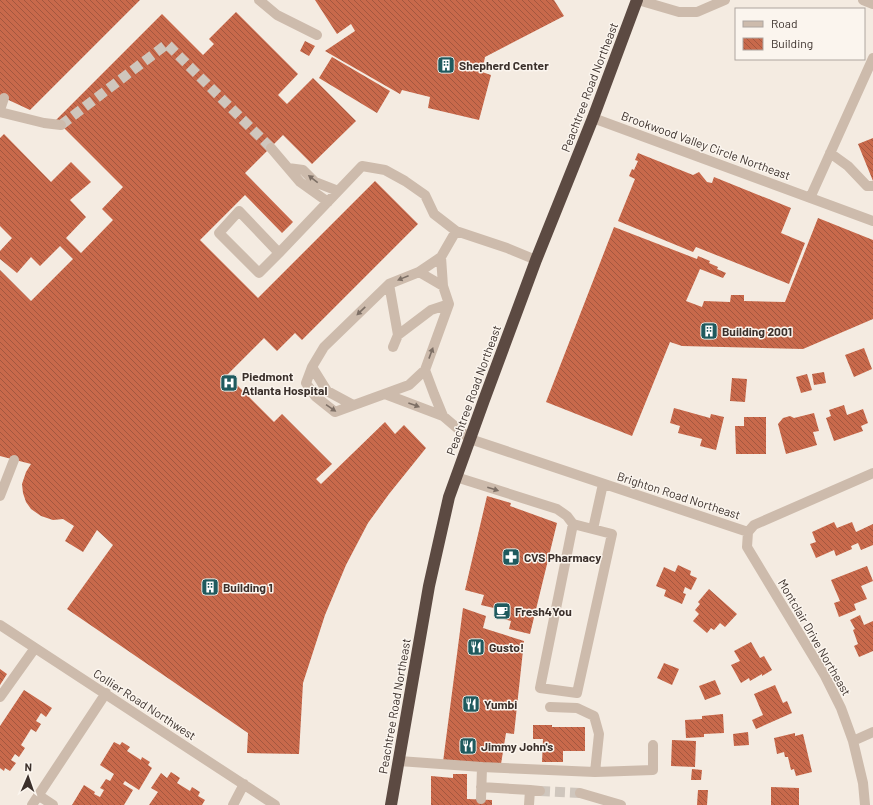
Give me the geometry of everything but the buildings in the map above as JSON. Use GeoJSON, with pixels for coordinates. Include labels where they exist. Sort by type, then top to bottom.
{"type":"FeatureCollection","features":[{"type":"Feature","properties":{"kind":"highway","name":"Peachtree Road Northeast"},"geometry":{"type":"LineString","coordinates":[[391,805],[429,586],[449,497],[536,260],[593,118],[637,0]]}},
{"type":"Feature","properties":{"kind":"street"},"geometry":{"type":"LineString","coordinates":[[260,0],[277,14],[317,35]]}},
{"type":"Feature","properties":{"kind":"street"},"geometry":{"type":"LineString","coordinates":[[637,0],[679,12],[697,12],[725,0]]}},
{"type":"Feature","properties":{"kind":"street"},"geometry":{"type":"LineString","coordinates":[[863,0],[873,4]]}},
{"type":"Feature","properties":{"kind":"street"},"geometry":{"type":"LineString","coordinates":[[810,198],[873,58]]}},
{"type":"Feature","properties":{"kind":"street"},"geometry":{"type":"LineString","coordinates":[[4,98],[0,111],[44,123],[61,125]]}},
{"type":"Feature","properties":{"kind":"street","name":"Brookwood Valley Circle Northeast"},"geometry":{"type":"LineString","coordinates":[[593,118],[873,221]]}},
{"type":"Feature","properties":{"kind":"street"},"geometry":{"type":"LineString","coordinates":[[271,148],[300,182],[328,202]]}},
{"type":"Feature","properties":{"kind":"street"},"geometry":{"type":"LineString","coordinates":[[830,154],[848,166],[867,186],[873,186]]}},
{"type":"Feature","properties":{"kind":"street"},"geometry":{"type":"LineString","coordinates":[[279,253],[239,211],[219,232],[258,273],[279,253],[362,166],[385,170],[405,181],[425,195],[434,214],[456,231],[507,248],[536,260]]}},
{"type":"Feature","properties":{"kind":"street"},"geometry":{"type":"LineString","coordinates":[[288,168],[303,170],[315,182],[338,191]]}},
{"type":"Feature","properties":{"kind":"street"},"geometry":{"type":"LineString","coordinates":[[442,257],[443,286],[449,304],[425,370],[409,385],[335,412],[315,396],[306,383],[312,367],[324,347],[389,284],[419,272],[442,257],[456,231]]}},
{"type":"Feature","properties":{"kind":"street"},"geometry":{"type":"LineString","coordinates":[[419,272],[443,286]]}},
{"type":"Feature","properties":{"kind":"street"},"geometry":{"type":"LineString","coordinates":[[389,284],[398,335]]}},
{"type":"Feature","properties":{"kind":"street"},"geometry":{"type":"LineString","coordinates":[[393,347],[398,335],[431,310],[449,304]]}},
{"type":"Feature","properties":{"kind":"street"},"geometry":{"type":"LineString","coordinates":[[312,367],[327,391],[353,405]]}},
{"type":"Feature","properties":{"kind":"street"},"geometry":{"type":"LineString","coordinates":[[425,370],[443,416]]}},
{"type":"Feature","properties":{"kind":"street"},"geometry":{"type":"LineString","coordinates":[[385,394],[443,416],[470,439]]}},
{"type":"Feature","properties":{"kind":"street","name":"Brighton Road Northeast"},"geometry":{"type":"LineString","coordinates":[[470,439],[748,532],[754,525],[873,474]]}},
{"type":"Feature","properties":{"kind":"street"},"geometry":{"type":"LineString","coordinates":[[0,496],[14,460]]}},
{"type":"Feature","properties":{"kind":"street"},"geometry":{"type":"LineString","coordinates":[[456,477],[557,509],[567,516],[573,524],[612,534],[576,693],[540,688],[573,524]]}},
{"type":"Feature","properties":{"kind":"street"},"geometry":{"type":"LineString","coordinates":[[593,529],[603,484]]}},
{"type":"Feature","properties":{"kind":"street","name":"Montclair Drive Northeast"},"geometry":{"type":"LineString","coordinates":[[748,532],[747,548],[826,676],[841,708],[853,741],[863,783],[865,805]]}},
{"type":"Feature","properties":{"kind":"street","name":"Collier Road Northwest"},"geometry":{"type":"LineString","coordinates":[[0,624],[275,805]]}},
{"type":"Feature","properties":{"kind":"street"},"geometry":{"type":"LineString","coordinates":[[0,697],[35,648]]}},
{"type":"Feature","properties":{"kind":"street"},"geometry":{"type":"LineString","coordinates":[[32,805],[106,694]]}},
{"type":"Feature","properties":{"kind":"street"},"geometry":{"type":"LineString","coordinates":[[550,707],[577,708],[594,716],[599,734],[595,772]]}},
{"type":"Feature","properties":{"kind":"street"},"geometry":{"type":"LineString","coordinates":[[853,741],[873,732]]}},
{"type":"Feature","properties":{"kind":"street"},"geometry":{"type":"LineString","coordinates":[[399,761],[482,767],[595,772],[654,770],[653,745]]}},
{"type":"Feature","properties":{"kind":"street"},"geometry":{"type":"LineString","coordinates":[[481,799],[482,767]]}},
{"type":"Feature","properties":{"kind":"street"},"geometry":{"type":"LineString","coordinates":[[233,805],[244,784]]}},
{"type":"Feature","properties":{"kind":"street"},"geometry":{"type":"LineString","coordinates":[[481,787],[535,791],[529,805]]}},
{"type":"Feature","properties":{"kind":"street"},"geometry":{"type":"LineString","coordinates":[[580,792],[621,805]]}},
{"type":"Feature","properties":{"kind":"street"},"geometry":{"type":"LineString","coordinates":[[38,796],[53,805]]}},
{"type":"Feature","properties":{"kind":"tunnel"},"geometry":{"type":"LineString","coordinates":[[61,125],[167,44],[271,148]]}},
{"type":"Feature","properties":{"kind":"tunnel"},"geometry":{"type":"LineString","coordinates":[[540,791],[580,793]]}},
{"type":"Feature","properties":{"kind":"place","name":"Shepherd Center"},"geometry":{"type":"Point","coordinates":[446,65]}},
{"type":"Feature","properties":{"kind":"place","name":"Building 2001"},"geometry":{"type":"Point","coordinates":[709,331]}},
{"type":"Feature","properties":{"kind":"place","name":"Piedmont Atlanta Hospital"},"geometry":{"type":"Point","coordinates":[229,383]}},
{"type":"Feature","properties":{"kind":"place","name":"CVS Pharmacy"},"geometry":{"type":"Point","coordinates":[511,557]}},
{"type":"Feature","properties":{"kind":"place","name":"Building 1"},"geometry":{"type":"Point","coordinates":[210,587]}},
{"type":"Feature","properties":{"kind":"place","name":"Fresh4You"},"geometry":{"type":"Point","coordinates":[502,611]}},
{"type":"Feature","properties":{"kind":"place","name":"Gusto!"},"geometry":{"type":"Point","coordinates":[476,647]}},
{"type":"Feature","properties":{"kind":"place","name":"Yumbi"},"geometry":{"type":"Point","coordinates":[471,704]}},
{"type":"Feature","properties":{"kind":"place","name":"Jimmy John's"},"geometry":{"type":"Point","coordinates":[468,746]}}]}
